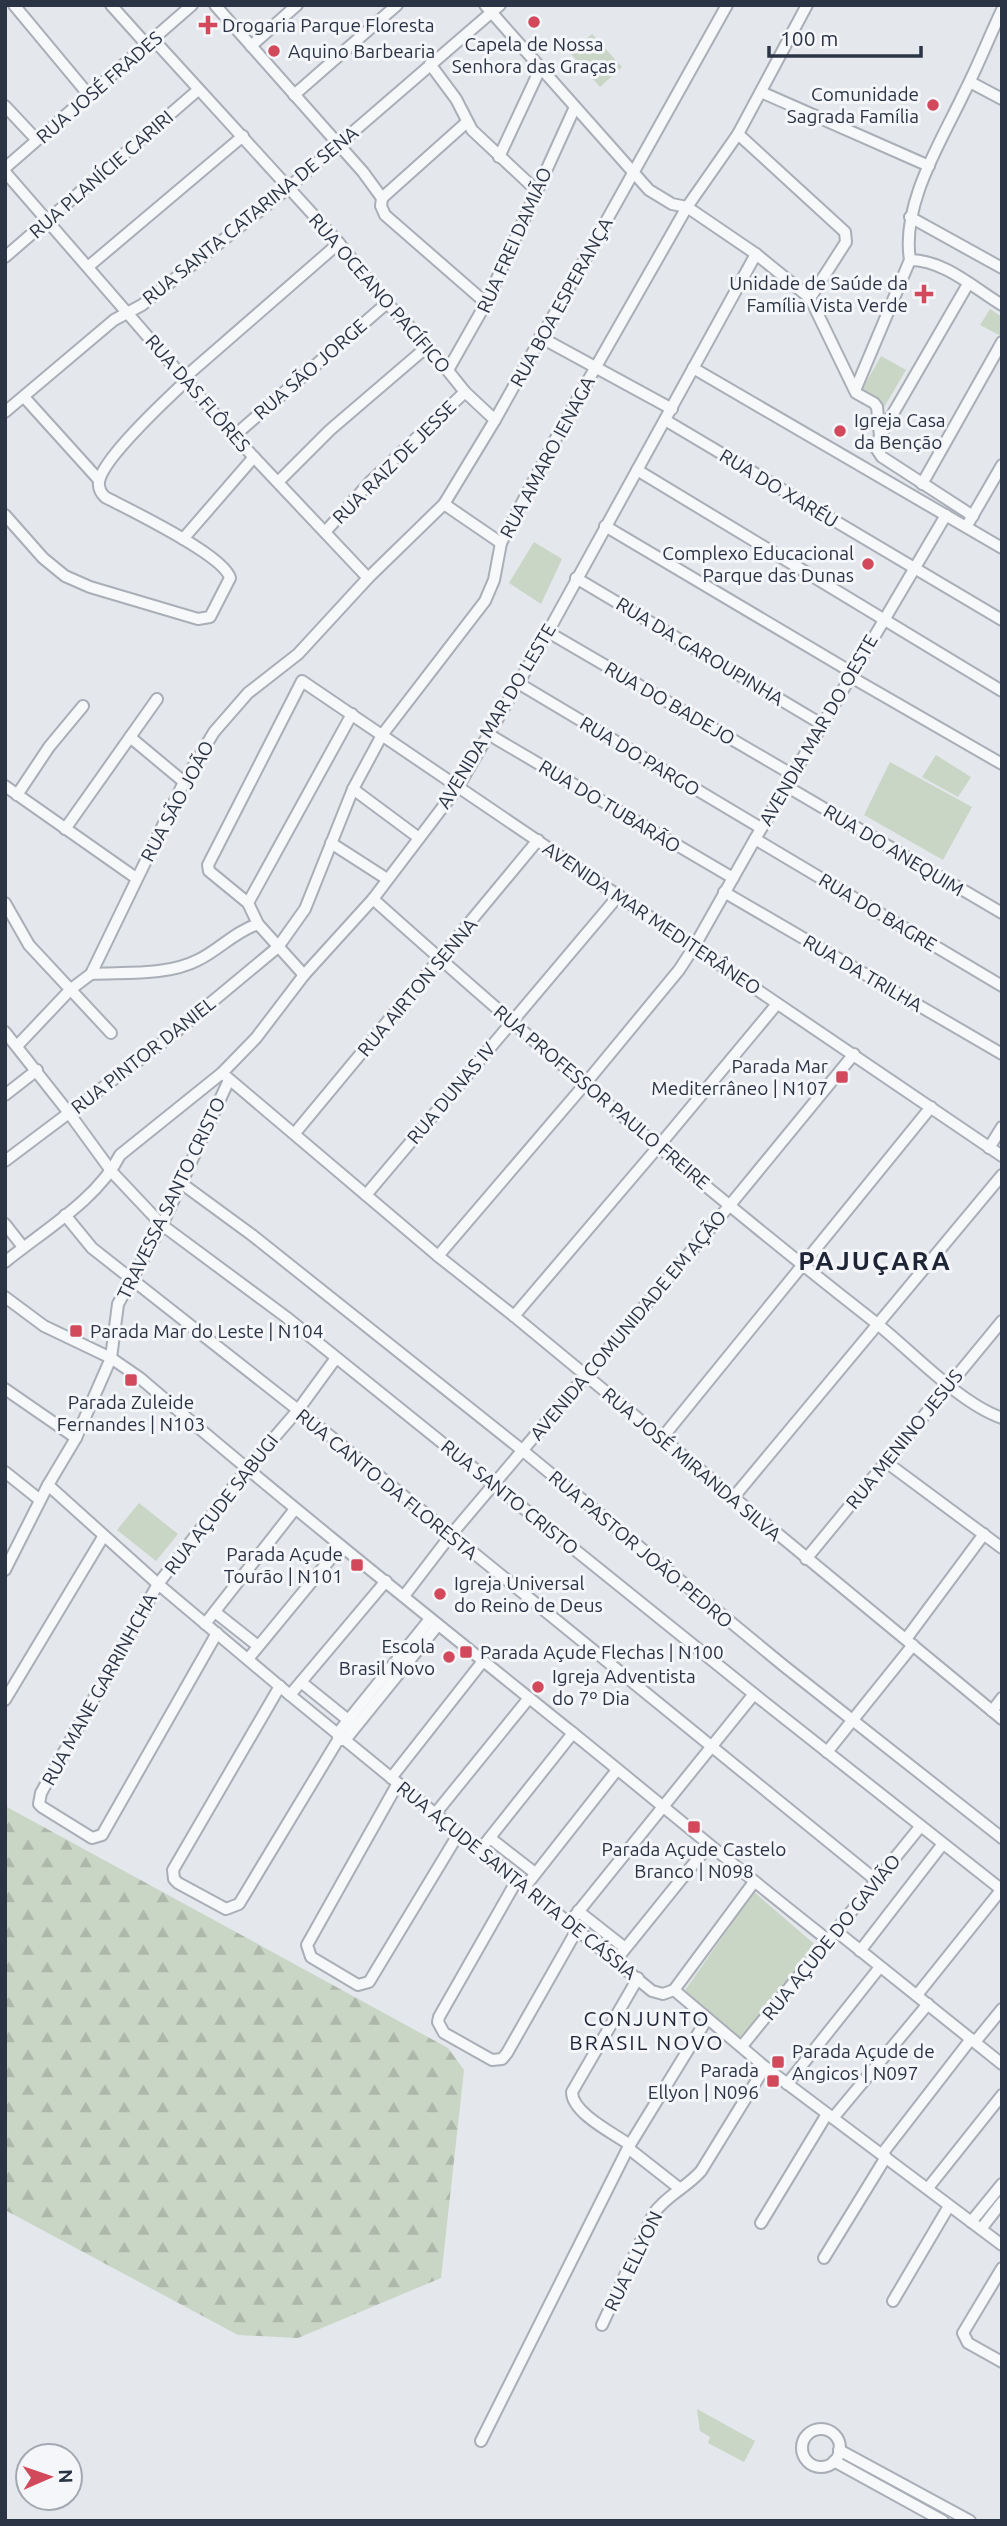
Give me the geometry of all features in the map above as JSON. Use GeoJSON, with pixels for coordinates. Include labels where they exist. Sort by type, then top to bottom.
{"type":"FeatureCollection","features":[{"type":"Feature","properties":{"kind":"street"},"geometry":{"type":"LineString","coordinates":[[14,5],[88,94]]}},
{"type":"Feature","properties":{"kind":"street","name":"RUA OCEANO PACÍFICO"},"geometry":{"type":"LineString","coordinates":[[111,5],[243,136],[339,243],[465,392],[495,421]]}},
{"type":"Feature","properties":{"kind":"street","name":"RUA JOSÉ FRADES"},"geometry":{"type":"LineString","coordinates":[[5,169],[36,139],[192,5]]}},
{"type":"Feature","properties":{"kind":"street"},"geometry":{"type":"LineString","coordinates":[[215,5],[339,144],[382,198]]}},
{"type":"Feature","properties":{"kind":"street"},"geometry":{"type":"LineString","coordinates":[[251,46],[297,5]]}},
{"type":"Feature","properties":{"kind":"street"},"geometry":{"type":"LineString","coordinates":[[294,95],[397,5]]}},
{"type":"Feature","properties":{"kind":"street","name":"RUA BOA ESPERANÇA"},"geometry":{"type":"LineString","coordinates":[[368,578],[444,504],[495,421],[727,5]]}},
{"type":"Feature","properties":{"kind":"street","name":"RUA AMARO IENAGA"},"geometry":{"type":"LineString","coordinates":[[278,947],[305,909],[353,789],[382,735],[485,601],[494,580],[501,543],[595,367],[687,207],[738,134],[807,5]]}},
{"type":"Feature","properties":{"kind":"street"},"geometry":{"type":"LineString","coordinates":[[493,8],[640,183],[658,197],[687,207],[756,254],[810,298],[859,397],[871,401],[877,407],[876,448],[882,457],[973,516]]}},
{"type":"Feature","properties":{"kind":"street","name":"RUA SANTA CATARINA DE SENA"},"geometry":{"type":"LineString","coordinates":[[5,412],[114,320],[142,304],[288,188],[493,8]]}},
{"type":"Feature","properties":{"kind":"street"},"geometry":{"type":"LineString","coordinates":[[856,388],[910,260],[910,217],[929,166],[1002,9]]}},
{"type":"Feature","properties":{"kind":"street"},"geometry":{"type":"LineString","coordinates":[[430,64],[456,99],[472,130],[536,190]]}},
{"type":"Feature","properties":{"kind":"street"},"geometry":{"type":"LineString","coordinates":[[499,157],[541,68]]}},
{"type":"Feature","properties":{"kind":"street"},"geometry":{"type":"LineString","coordinates":[[970,82],[1002,99]]}},
{"type":"Feature","properties":{"kind":"street","name":"RUA PLANÍCIE CARIRI"},"geometry":{"type":"LineString","coordinates":[[5,257],[198,90]]}},
{"type":"Feature","properties":{"kind":"street"},"geometry":{"type":"LineString","coordinates":[[761,92],[929,166]]}},
{"type":"Feature","properties":{"kind":"street"},"geometry":{"type":"LineString","coordinates":[[5,106],[36,139]]}},
{"type":"Feature","properties":{"kind":"street","name":"RUA FREI DAMIÃO"},"geometry":{"type":"LineString","coordinates":[[448,370],[486,303],[575,107]]}},
{"type":"Feature","properties":{"kind":"street"},"geometry":{"type":"LineString","coordinates":[[467,122],[382,198],[381,206],[385,215],[486,303]]}},
{"type":"Feature","properties":{"kind":"street"},"geometry":{"type":"LineString","coordinates":[[738,134],[845,232],[846,242],[810,298]]}},
{"type":"Feature","properties":{"kind":"street"},"geometry":{"type":"LineString","coordinates":[[89,265],[243,136]]}},
{"type":"Feature","properties":{"kind":"street","name":"RUA DAS FLÔRES"},"geometry":{"type":"LineString","coordinates":[[5,169],[234,436],[368,578]]}},
{"type":"Feature","properties":{"kind":"street"},"geometry":{"type":"LineString","coordinates":[[910,217],[1002,268]]}},
{"type":"Feature","properties":{"kind":"street"},"geometry":{"type":"LineString","coordinates":[[5,515],[54,570],[65,576],[90,587],[198,619],[210,617],[230,578],[227,569],[183,539],[105,497],[99,488],[99,480],[143,422],[185,379],[339,243]]}},
{"type":"Feature","properties":{"kind":"street","name":"AVENIDA MAR DO LESTE"},"geometry":{"type":"LineString","coordinates":[[5,1262],[65,1215],[112,1172],[120,1155],[225,1077],[304,975],[373,899],[458,787],[548,632],[756,254]]}},
{"type":"Feature","properties":{"kind":"street"},"geometry":{"type":"LineString","coordinates":[[910,260],[942,267],[1002,305]]}},
{"type":"Feature","properties":{"kind":"street"},"geometry":{"type":"LineString","coordinates":[[878,439],[968,284]]}},
{"type":"Feature","properties":{"kind":"street","name":"RUA SÃO JORGE"},"geometry":{"type":"LineString","coordinates":[[234,436],[387,303]]}},
{"type":"Feature","properties":{"kind":"street"},"geometry":{"type":"LineString","coordinates":[[540,337],[671,409]]}},
{"type":"Feature","properties":{"kind":"street"},"geometry":{"type":"LineString","coordinates":[[922,484],[1002,342]]}},
{"type":"Feature","properties":{"kind":"street"},"geometry":{"type":"LineString","coordinates":[[278,482],[330,430],[428,346]]}},
{"type":"Feature","properties":{"kind":"street"},"geometry":{"type":"LineString","coordinates":[[693,368],[1002,548]]}},
{"type":"Feature","properties":{"kind":"street","name":"RUA RAIZ DE JESSE"},"geometry":{"type":"LineString","coordinates":[[325,532],[371,481],[465,392]]}},
{"type":"Feature","properties":{"kind":"street"},"geometry":{"type":"LineString","coordinates":[[24,397],[99,480]]}},
{"type":"Feature","properties":{"kind":"street","name":"RUA DO XARÉU"},"geometry":{"type":"LineString","coordinates":[[665,420],[1002,621]]}},
{"type":"Feature","properties":{"kind":"street"},"geometry":{"type":"LineString","coordinates":[[183,539],[254,457]]}},
{"type":"Feature","properties":{"kind":"street"},"geometry":{"type":"LineString","coordinates":[[966,527],[1002,465]]}},
{"type":"Feature","properties":{"kind":"street"},"geometry":{"type":"LineString","coordinates":[[637,470],[1002,691]]}},
{"type":"Feature","properties":{"kind":"street"},"geometry":{"type":"LineString","coordinates":[[444,504],[501,543]]}},
{"type":"Feature","properties":{"kind":"street","name":"AVENDIA MAR DO OESTE"},"geometry":{"type":"LineString","coordinates":[[438,1256],[675,975],[694,947],[946,515]]}},
{"type":"Feature","properties":{"kind":"street"},"geometry":{"type":"LineString","coordinates":[[605,526],[1002,764]]}},
{"type":"Feature","properties":{"kind":"street","name":"RUA SÃO JOÃO"},"geometry":{"type":"LineString","coordinates":[[17,1046],[71,989],[91,974],[135,878],[184,782],[214,732],[248,694],[298,654],[368,578]]}},
{"type":"Feature","properties":{"kind":"street","name":"RUA DA GAROUPINHA"},"geometry":{"type":"LineString","coordinates":[[576,578],[823,725]]}},
{"type":"Feature","properties":{"kind":"street","name":"RUA DO BADEJO"},"geometry":{"type":"LineString","coordinates":[[548,632],[793,775]]}},
{"type":"Feature","properties":{"kind":"street","name":"AVENIDA MAR MEDITERÂNEO"},"geometry":{"type":"LineString","coordinates":[[248,903],[209,871],[208,862],[302,681],[1002,1156]]}},
{"type":"Feature","properties":{"kind":"street","name":"RUA DO PARGO"},"geometry":{"type":"LineString","coordinates":[[518,683],[761,828]]}},
{"type":"Feature","properties":{"kind":"street"},"geometry":{"type":"LineString","coordinates":[[65,829],[157,699]]}},
{"type":"Feature","properties":{"kind":"street"},"geometry":{"type":"LineString","coordinates":[[17,795],[49,747],[83,706]]}},
{"type":"Feature","properties":{"kind":"street"},"geometry":{"type":"LineString","coordinates":[[304,975],[258,924],[248,903],[352,714]]}},
{"type":"Feature","properties":{"kind":"street","name":"RUA DO TUBARÃO"},"geometry":{"type":"LineString","coordinates":[[488,734],[733,878]]}},
{"type":"Feature","properties":{"kind":"street"},"geometry":{"type":"LineString","coordinates":[[130,737],[184,782]]}},
{"type":"Feature","properties":{"kind":"street"},"geometry":{"type":"LineString","coordinates":[[5,786],[135,878]]}},
{"type":"Feature","properties":{"kind":"street","name":"RUA DO ANEQUIM"},"geometry":{"type":"LineString","coordinates":[[786,786],[1002,914]]}},
{"type":"Feature","properties":{"kind":"street"},"geometry":{"type":"LineString","coordinates":[[353,789],[419,838]]}},
{"type":"Feature","properties":{"kind":"street","name":"RUA DO BAGRE"},"geometry":{"type":"LineString","coordinates":[[755,839],[1002,986]]}},
{"type":"Feature","properties":{"kind":"street","name":"RUA AIRTON SENNA"},"geometry":{"type":"LineString","coordinates":[[295,1133],[538,841]]}},
{"type":"Feature","properties":{"kind":"street"},"geometry":{"type":"LineString","coordinates":[[331,843],[387,879]]}},
{"type":"Feature","properties":{"kind":"street","name":"RUA DA TRILHA"},"geometry":{"type":"LineString","coordinates":[[724,892],[1002,1054]]}},
{"type":"Feature","properties":{"kind":"street","name":"RUA DUNAS IV"},"geometry":{"type":"LineString","coordinates":[[366,1195],[619,895]]}},
{"type":"Feature","properties":{"kind":"street","name":"RUA PROFESSOR PAULO FREIRE"},"geometry":{"type":"LineString","coordinates":[[373,899],[658,1147],[878,1324],[948,1384],[1002,1418]]}},
{"type":"Feature","properties":{"kind":"street"},"geometry":{"type":"LineString","coordinates":[[5,903],[29,945],[111,1033]]}},
{"type":"Feature","properties":{"kind":"street"},"geometry":{"type":"LineString","coordinates":[[91,974],[156,971],[184,966],[199,960],[244,929],[258,924]]}},
{"type":"Feature","properties":{"kind":"street","name":"RUA PINTOR DANIEL"},"geometry":{"type":"LineString","coordinates":[[5,1161],[166,1040],[278,947]]}},
{"type":"Feature","properties":{"kind":"street"},"geometry":{"type":"LineString","coordinates":[[514,1316],[777,1004]]}},
{"type":"Feature","properties":{"kind":"street","name":"RUA SANTO CRISTO"},"geometry":{"type":"LineString","coordinates":[[5,1032],[37,1070],[112,1172],[162,1225],[231,1275],[336,1358],[1001,1890]]}},
{"type":"Feature","properties":{"kind":"street","name":"AVENIDA COMUNIDADE EM AÇÃO"},"geometry":{"type":"LineString","coordinates":[[404,1596],[450,1536],[854,1054]]}},
{"type":"Feature","properties":{"kind":"street"},"geometry":{"type":"LineString","coordinates":[[5,1096],[37,1070]]}},
{"type":"Feature","properties":{"kind":"street","name":"RUA JOSÉ MIRANDA SILVA"},"geometry":{"type":"LineString","coordinates":[[225,1077],[295,1133],[438,1256],[1002,1719]]}},
{"type":"Feature","properties":{"kind":"street","name":"TRAVESSA SANTO CRISTO"},"geometry":{"type":"LineString","coordinates":[[5,1570],[48,1485],[76,1438],[111,1358],[118,1304],[162,1225],[225,1077]]}},
{"type":"Feature","properties":{"kind":"street"},"geometry":{"type":"LineString","coordinates":[[662,1438],[931,1107]]}},
{"type":"Feature","properties":{"kind":"street"},"geometry":{"type":"LineString","coordinates":[[989,1148],[1002,1127]]}},
{"type":"Feature","properties":{"kind":"street"},"geometry":{"type":"LineString","coordinates":[[733,1498],[1002,1175]]}},
{"type":"Feature","properties":{"kind":"street","name":"RUA PASTOR JOÃO PEDRO"},"geometry":{"type":"LineString","coordinates":[[181,1183],[252,1235],[522,1450],[723,1616],[1002,1838]]}},
{"type":"Feature","properties":{"kind":"street","name":"RUA CANTO DA FLORESTA"},"geometry":{"type":"LineString","coordinates":[[65,1215],[92,1248],[298,1409],[450,1536],[877,1881]]}},
{"type":"Feature","properties":{"kind":"street"},"geometry":{"type":"LineString","coordinates":[[5,1224],[23,1247]]}},
{"type":"Feature","properties":{"kind":"street"},"geometry":{"type":"LineString","coordinates":[[5,1297],[54,1332],[111,1358],[140,1378],[708,1846],[754,1882],[832,1936],[860,1951],[1002,2064]]}},
{"type":"Feature","properties":{"kind":"street","name":"RUA MENINO JESUS"},"geometry":{"type":"LineString","coordinates":[[806,1559],[1002,1321]]}},
{"type":"Feature","properties":{"kind":"street","name":"RUA AÇUDE SABUGI"},"geometry":{"type":"LineString","coordinates":[[158,1584],[336,1358]]}},
{"type":"Feature","properties":{"kind":"street"},"geometry":{"type":"LineString","coordinates":[[5,1389],[76,1438]]}},
{"type":"Feature","properties":{"kind":"street"},"geometry":{"type":"LineString","coordinates":[[886,1462],[1002,1548]]}},
{"type":"Feature","properties":{"kind":"street"},"geometry":{"type":"LineString","coordinates":[[5,1472],[40,1500]]}},
{"type":"Feature","properties":{"kind":"street","name":"RUA AÇUDE SANTA RITA DE CÁSSIA"},"geometry":{"type":"LineString","coordinates":[[48,1485],[103,1537],[340,1738],[574,1925],[652,1991],[667,1993],[674,1990],[765,2067],[1002,2245]]}},
{"type":"Feature","properties":{"kind":"street"},"geometry":{"type":"LineString","coordinates":[[205,1624],[295,1508]]}},
{"type":"Feature","properties":{"kind":"street"},"geometry":{"type":"LineString","coordinates":[[827,1752],[910,1642],[984,1534]]}},
{"type":"Feature","properties":{"kind":"street"},"geometry":{"type":"LineString","coordinates":[[5,1700],[103,1537]]}},
{"type":"Feature","properties":{"kind":"street"},"geometry":{"type":"LineString","coordinates":[[248,1658],[341,1546]]}},
{"type":"Feature","properties":{"kind":"street"},"geometry":{"type":"LineString","coordinates":[[290,1695],[386,1581]]}},
{"type":"Feature","properties":{"kind":"street","name":"RUA MANE GARRINHCHA"},"geometry":{"type":"LineString","coordinates":[[158,1584],[41,1793],[39,1798],[42,1807],[92,1838],[102,1835],[217,1633]]}},
{"type":"Feature","properties":{"kind":"street"},"geometry":{"type":"LineString","coordinates":[[215,1612],[258,1646]]}},
{"type":"Feature","properties":{"kind":"street"},"geometry":{"type":"LineString","coordinates":[[280,1686],[173,1870],[173,1879],[226,1909],[236,1908],[340,1738],[434,1622]]}},
{"type":"Feature","properties":{"kind":"street"},"geometry":{"type":"LineString","coordinates":[[459,1833],[369,1982],[358,1985],[311,1957],[307,1945],[395,1780],[482,1661]]}},
{"type":"Feature","properties":{"kind":"street"},"geometry":{"type":"LineString","coordinates":[[301,1682],[352,1723]]}},
{"type":"Feature","properties":{"kind":"street"},"geometry":{"type":"LineString","coordinates":[[617,1770],[535,1874],[521,1884],[439,2017],[438,2022],[444,2033],[492,2060],[502,2059],[507,2053],[574,1925],[578,1911],[754,1694]]}},
{"type":"Feature","properties":{"kind":"street"},"geometry":{"type":"LineString","coordinates":[[435,1814],[529,1698]]}},
{"type":"Feature","properties":{"kind":"street"},"geometry":{"type":"LineString","coordinates":[[992,1711],[1002,1698]]}},
{"type":"Feature","properties":{"kind":"street"},"geometry":{"type":"LineString","coordinates":[[480,1850],[573,1733]]}},
{"type":"Feature","properties":{"kind":"street","name":"RUA AÇUDE DO GAVIÃO"},"geometry":{"type":"LineString","coordinates":[[742,2046],[920,1827]]}},
{"type":"Feature","properties":{"kind":"street"},"geometry":{"type":"LineString","coordinates":[[490,1838],[535,1874]]}},
{"type":"Feature","properties":{"kind":"street"},"geometry":{"type":"LineString","coordinates":[[860,1951],[942,1845]]}},
{"type":"Feature","properties":{"kind":"street"},"geometry":{"type":"LineString","coordinates":[[616,1960],[708,1846]]}},
{"type":"Feature","properties":{"kind":"street"},"geometry":{"type":"LineString","coordinates":[[674,1990],[754,1882]]}},
{"type":"Feature","properties":{"kind":"street"},"geometry":{"type":"LineString","coordinates":[[917,1995],[1001,1890]]}},
{"type":"Feature","properties":{"kind":"street"},"geometry":{"type":"LineString","coordinates":[[578,1911],[625,1948]]}},
{"type":"Feature","properties":{"kind":"street"},"geometry":{"type":"LineString","coordinates":[[788,2084],[880,1968]]}},
{"type":"Feature","properties":{"kind":"street"},"geometry":{"type":"LineString","coordinates":[[638,1979],[572,2092],[574,2103],[580,2111],[629,2146],[679,2189]]}},
{"type":"Feature","properties":{"kind":"street"},"geometry":{"type":"LineString","coordinates":[[761,2223],[830,2116],[928,2004]]}},
{"type":"Feature","properties":{"kind":"street"},"geometry":{"type":"LineString","coordinates":[[824,2258],[884,2156],[973,2041],[1002,2009]]}},
{"type":"Feature","properties":{"kind":"street"},"geometry":{"type":"LineString","coordinates":[[481,2441],[629,2146],[707,2019]]}},
{"type":"Feature","properties":{"kind":"street","name":"RUA ELLYON"},"geometry":{"type":"LineString","coordinates":[[602,2325],[654,2213],[667,2197],[692,2181],[701,2171],[765,2067]]}},
{"type":"Feature","properties":{"kind":"street"},"geometry":{"type":"LineString","coordinates":[[928,2188],[1002,2095]]}},
{"type":"Feature","properties":{"kind":"street"},"geometry":{"type":"LineString","coordinates":[[976,2226],[1002,2184]]}},
{"type":"Feature","properties":{"kind":"street"},"geometry":{"type":"LineString","coordinates":[[976,2226],[1002,2202]]}},
{"type":"Feature","properties":{"kind":"street"},"geometry":{"type":"LineString","coordinates":[[893,2301],[949,2206]]}},
{"type":"Feature","properties":{"kind":"street"},"geometry":{"type":"LineString","coordinates":[[1002,2268],[965,2329],[964,2339],[1002,2362]]}},
{"type":"Feature","properties":{"kind":"street"},"geometry":{"type":"LineString","coordinates":[[943,2521],[837,2456],[970,2521]]}},
{"type":"Feature","properties":{"kind":"green space"},"geometry":{"type":"Polygon","coordinates":[[[592,34],[622,67],[600,87],[570,53],[592,34]]]}},
{"type":"Feature","properties":{"kind":"green space"},"geometry":{"type":"Polygon","coordinates":[[[990,309],[1002,317],[1001,336],[980,325],[990,309]]]}},
{"type":"Feature","properties":{"kind":"green space"},"geometry":{"type":"Polygon","coordinates":[[[881,356],[906,370],[883,409],[860,393],[881,356]]]}},
{"type":"Feature","properties":{"kind":"green space"},"geometry":{"type":"Polygon","coordinates":[[[534,542],[562,559],[541,604],[509,583],[534,542]]]}},
{"type":"Feature","properties":{"kind":"green space"},"geometry":{"type":"Polygon","coordinates":[[[936,755],[971,777],[958,797],[922,777],[936,755]]]}},
{"type":"Feature","properties":{"kind":"green space"},"geometry":{"type":"Polygon","coordinates":[[[890,762],[972,807],[943,860],[864,815],[890,762]]]}},
{"type":"Feature","properties":{"kind":"green space"},"geometry":{"type":"Polygon","coordinates":[[[139,1503],[178,1534],[156,1561],[117,1530],[139,1503]]]}},
{"type":"Feature","properties":{"kind":"green space"},"geometry":{"type":"Polygon","coordinates":[[[5,1806],[448,2048],[464,2070],[441,2278],[298,2338],[238,2335],[5,2210],[5,1806]]]}},
{"type":"Feature","properties":{"kind":"green space"},"geometry":{"type":"Polygon","coordinates":[[[754,1892],[819,1948],[744,2042],[683,1993],[754,1892]]]}},
{"type":"Feature","properties":{"kind":"green space"},"geometry":{"type":"Polygon","coordinates":[[[697,2409],[755,2441],[744,2462],[708,2443],[710,2437],[700,2431],[697,2409]]]}},
{"type":"Feature","properties":{"kind":"place","name":"Capela de Nossa Senhora das Graças"},"geometry":{"type":"Point","coordinates":[534,22]}},
{"type":"Feature","properties":{"kind":"place","name":"Drogaria Parque Floresta"},"geometry":{"type":"Point","coordinates":[208,25]}},
{"type":"Feature","properties":{"kind":"place","name":"Aquino Barbearia"},"geometry":{"type":"Point","coordinates":[274,51]}},
{"type":"Feature","properties":{"kind":"place","name":"Comunidade Sagrada Família"},"geometry":{"type":"Point","coordinates":[933,105]}},
{"type":"Feature","properties":{"kind":"place","name":"Unidade de Saúde da Família Vista Verde"},"geometry":{"type":"Point","coordinates":[924,294]}},
{"type":"Feature","properties":{"kind":"place","name":"Igreja Casa da Benção"},"geometry":{"type":"Point","coordinates":[840,431]}},
{"type":"Feature","properties":{"kind":"place","name":"Complexo Educacional Parque das Dunas"},"geometry":{"type":"Point","coordinates":[868,564]}},
{"type":"Feature","properties":{"kind":"place","name":"Parada Mar Mediterrâneo | N107"},"geometry":{"type":"Point","coordinates":[842,1077]}},
{"type":"Feature","properties":{"kind":"place","name":"Parada Mar do Leste | N104"},"geometry":{"type":"Point","coordinates":[76,1331]}},
{"type":"Feature","properties":{"kind":"place","name":"Parada Zuleide Fernandes | N103"},"geometry":{"type":"Point","coordinates":[131,1380]}},
{"type":"Feature","properties":{"kind":"place","name":"Parada Açude Tourão | N101"},"geometry":{"type":"Point","coordinates":[357,1565]}},
{"type":"Feature","properties":{"kind":"place","name":"Igreja Universal do Reino de Deus"},"geometry":{"type":"Point","coordinates":[440,1594]}},
{"type":"Feature","properties":{"kind":"place","name":"Parada Açude Flechas | N100"},"geometry":{"type":"Point","coordinates":[466,1652]}},
{"type":"Feature","properties":{"kind":"place","name":"Escola Brasil Novo"},"geometry":{"type":"Point","coordinates":[449,1657]}},
{"type":"Feature","properties":{"kind":"place","name":"Igreja Adventista do 7º Dia"},"geometry":{"type":"Point","coordinates":[538,1687]}},
{"type":"Feature","properties":{"kind":"place","name":"Parada Açude Castelo Branco | N098"},"geometry":{"type":"Point","coordinates":[694,1827]}},
{"type":"Feature","properties":{"kind":"place","name":"Parada Açude de Angicos | N097"},"geometry":{"type":"Point","coordinates":[778,2062]}},
{"type":"Feature","properties":{"kind":"place","name":"Parada Ellyon | N096"},"geometry":{"type":"Point","coordinates":[773,2081]}},
{"type":"Feature","properties":{"kind":"district","name":"PAJUÇARA"},"geometry":{"type":"Point","coordinates":[875,1261]}},
{"type":"Feature","properties":{"kind":"district","name":"CONJUNTO BRASIL NOVO"},"geometry":{"type":"Point","coordinates":[647,2031]}}]}
